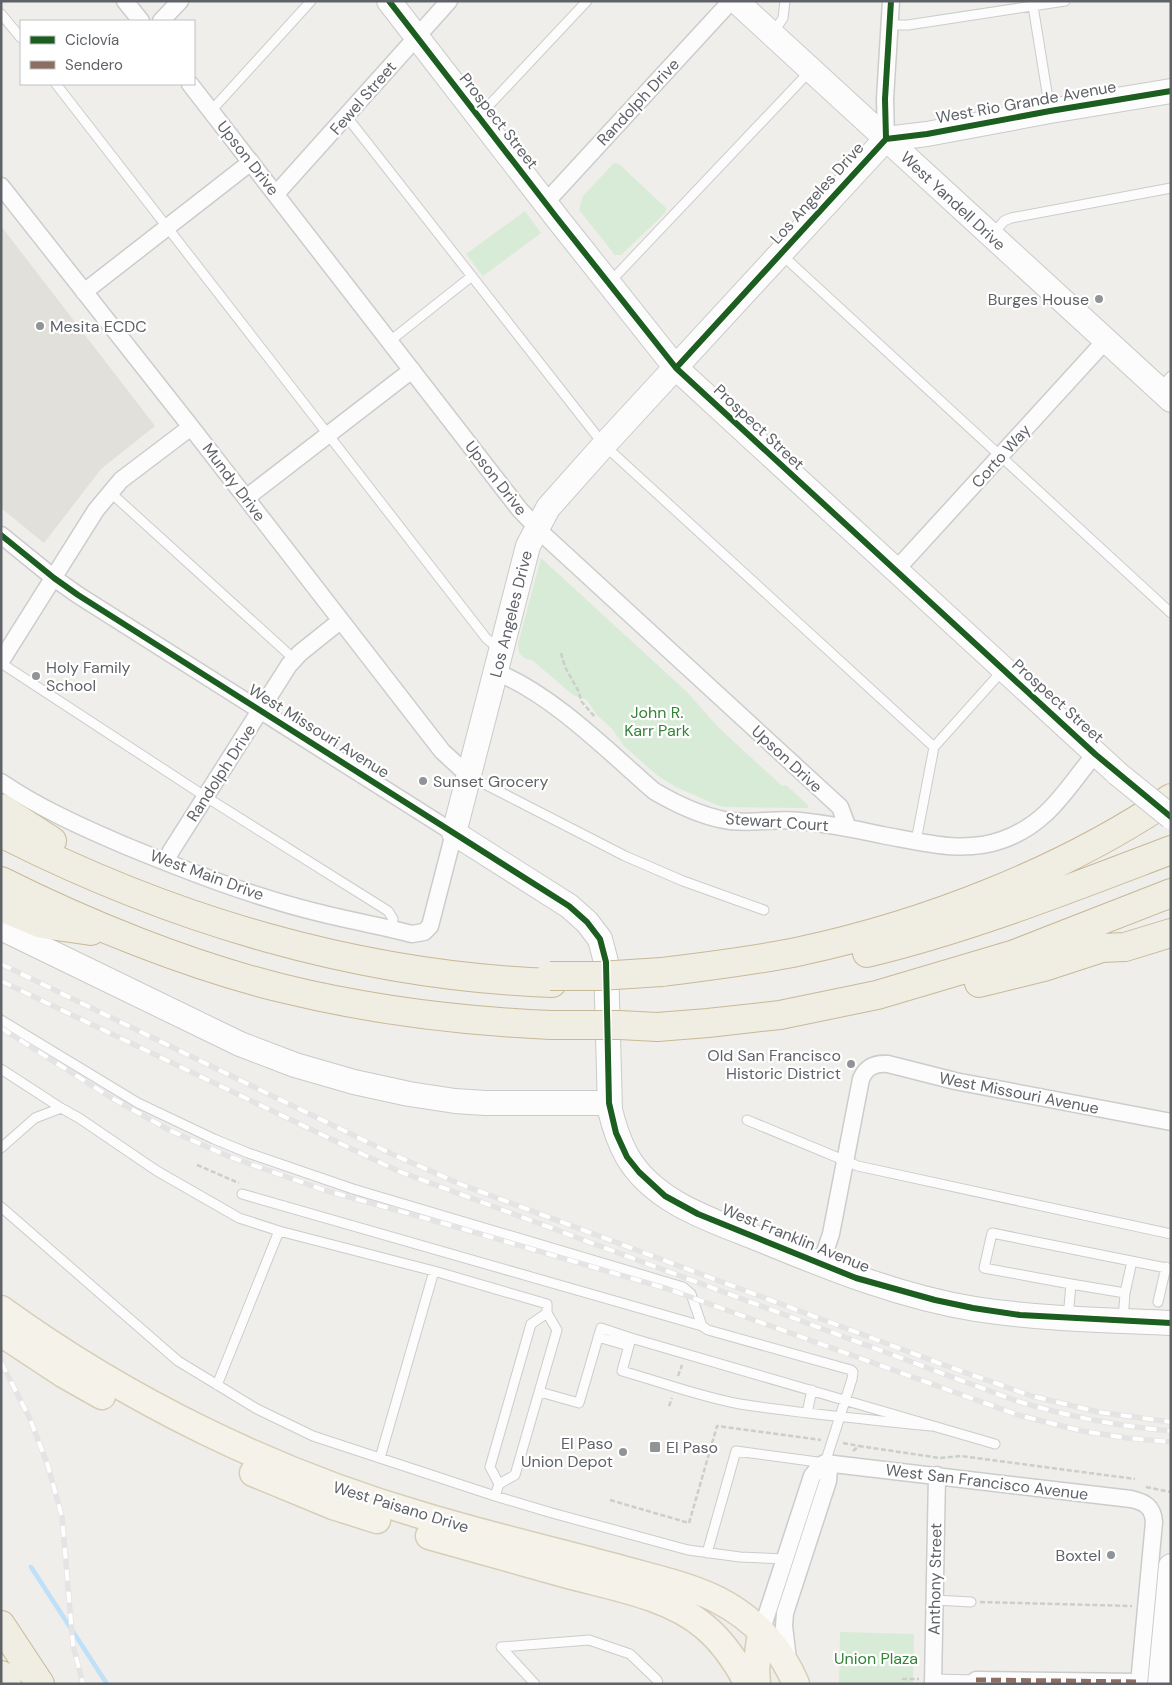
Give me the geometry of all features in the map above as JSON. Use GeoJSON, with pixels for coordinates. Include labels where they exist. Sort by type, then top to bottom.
{"type":"FeatureCollection","features":[{"type":"Feature","properties":{"kind":"highway"},"geometry":{"type":"LineString","coordinates":[[1,833],[51,858],[136,894],[219,924],[283,942],[367,962],[450,974],[612,984],[662,977],[799,952],[876,933],[928,916],[1057,863],[1119,831],[1171,798]]}},
{"type":"Feature","properties":{"kind":"highway"},"geometry":{"type":"LineString","coordinates":[[1,808],[136,894]]}},
{"type":"Feature","properties":{"kind":"highway"},"geometry":{"type":"LineString","coordinates":[[662,977],[789,969],[906,944],[996,915],[1171,850]]}},
{"type":"Feature","properties":{"kind":"highway"},"geometry":{"type":"LineString","coordinates":[[1,881],[122,935],[202,964],[280,988],[390,1010],[453,1019],[551,1025],[657,1027],[780,1014],[877,995],[1012,955],[1171,893]]}},
{"type":"Feature","properties":{"kind":"highway"},"geometry":{"type":"LineString","coordinates":[[1,907],[42,924],[122,935]]}},
{"type":"Feature","properties":{"kind":"highway"},"geometry":{"type":"LineString","coordinates":[[877,995],[921,996],[1044,967],[1102,948],[1125,947],[1171,933]]}},
{"type":"Feature","properties":{"kind":"highway"},"geometry":{"type":"LineString","coordinates":[[1,1625],[40,1684]]}},
{"type":"Feature","properties":{"kind":"highway"},"geometry":{"type":"LineString","coordinates":[[1,1675],[7,1684]]}},
{"type":"Feature","properties":{"kind":"main road","name":"West Paisano Drive"},"geometry":{"type":"LineString","coordinates":[[1,1309],[38,1336],[98,1373],[224,1440],[326,1483],[424,1517],[465,1537],[609,1586],[661,1601],[678,1609],[704,1626],[720,1642],[748,1684]]}},
{"type":"Feature","properties":{"kind":"main road","name":"West Paisano Drive"},"geometry":{"type":"LineString","coordinates":[[1,1333],[63,1374],[157,1427],[227,1462],[333,1506],[675,1584],[698,1591],[738,1612],[761,1632],[781,1655],[793,1677]]}},
{"type":"Feature","properties":{"kind":"main road"},"geometry":{"type":"LineString","coordinates":[[757,1684],[756,1669],[761,1632]]}},
{"type":"Feature","properties":{"kind":"street"},"geometry":{"type":"LineString","coordinates":[[125,1],[140,20]]}},
{"type":"Feature","properties":{"kind":"street"},"geometry":{"type":"LineString","coordinates":[[162,20],[180,1]]}},
{"type":"Feature","properties":{"kind":"street","name":"Prospect Street"},"geometry":{"type":"LineString","coordinates":[[389,1],[676,368],[1095,754],[1171,817]]}},
{"type":"Feature","properties":{"kind":"street","name":"Fewel Street"},"geometry":{"type":"LineString","coordinates":[[276,194],[449,1]]}},
{"type":"Feature","properties":{"kind":"street","name":"Randolph Drive"},"geometry":{"type":"LineString","coordinates":[[546,202],[731,1]]}},
{"type":"Feature","properties":{"kind":"street","name":"West Yandell Drive"},"geometry":{"type":"LineString","coordinates":[[736,1],[1106,340],[1167,388]]}},
{"type":"Feature","properties":{"kind":"street","name":"Los Angeles Drive"},"geometry":{"type":"LineString","coordinates":[[424,932],[431,922],[528,546],[537,528],[548,508],[604,445],[886,139],[885,106],[891,1]]}},
{"type":"Feature","properties":{"kind":"street","name":"Upson Drive"},"geometry":{"type":"LineString","coordinates":[[191,85],[520,510],[537,528],[840,807],[848,828]]}},
{"type":"Feature","properties":{"kind":"street","name":"West Rio Grande Avenue"},"geometry":{"type":"LineString","coordinates":[[886,139],[927,134],[1171,91]]}},
{"type":"Feature","properties":{"kind":"street"},"geometry":{"type":"LineString","coordinates":[[84,292],[251,162]]}},
{"type":"Feature","properties":{"kind":"street","name":"Mundy Drive"},"geometry":{"type":"LineString","coordinates":[[1,186],[442,751],[469,776]]}},
{"type":"Feature","properties":{"kind":"street","name":"Corto Way"},"geometry":{"type":"LineString","coordinates":[[895,571],[1106,340]]}},
{"type":"Feature","properties":{"kind":"street"},"geometry":{"type":"LineString","coordinates":[[246,498],[412,370]]}},
{"type":"Feature","properties":{"kind":"street"},"geometry":{"type":"LineString","coordinates":[[1,662],[96,510],[110,492],[126,475],[191,427]]}},
{"type":"Feature","properties":{"kind":"street","name":"West Missouri Avenue"},"geometry":{"type":"LineString","coordinates":[[1,535],[78,595],[569,906],[587,922],[600,939],[606,962]]}},
{"type":"Feature","properties":{"kind":"street","name":"Randolph Drive"},"geometry":{"type":"LineString","coordinates":[[166,862],[171,851],[294,659],[340,621]]}},
{"type":"Feature","properties":{"kind":"street","name":"Stewart Court"},"geometry":{"type":"LineString","coordinates":[[499,661],[512,678],[545,699],[654,791],[705,816],[727,821],[797,821],[848,828],[945,847],[970,847],[1002,840],[1021,832],[1037,822],[1055,806],[1095,754]]}},
{"type":"Feature","properties":{"kind":"street","name":"West Main Drive"},"geometry":{"type":"LineString","coordinates":[[1,782],[51,811],[94,832],[166,862],[314,911],[412,934],[424,932]]}},
{"type":"Feature","properties":{"kind":"street"},"geometry":{"type":"LineString","coordinates":[[1,928],[240,1044],[295,1066],[354,1082],[409,1094],[455,1101],[485,1103],[609,1103]]}},
{"type":"Feature","properties":{"kind":"street","name":"West Franklin Avenue"},"geometry":{"type":"LineString","coordinates":[[606,962],[609,1103],[616,1133],[627,1157],[639,1172],[665,1196],[698,1214],[856,1278],[935,1300],[1020,1315],[1171,1323]]}},
{"type":"Feature","properties":{"kind":"street","name":"West Missouri Avenue"},"geometry":{"type":"LineString","coordinates":[[846,1161],[861,1079],[868,1068],[877,1064],[888,1064],[955,1082],[1171,1122]]}},
{"type":"Feature","properties":{"kind":"street"},"geometry":{"type":"LineString","coordinates":[[821,1264],[831,1234],[846,1161]]}},
{"type":"Feature","properties":{"kind":"street"},"geometry":{"type":"LineString","coordinates":[[761,1632],[812,1476],[825,1463],[829,1469],[828,1481],[785,1613],[785,1639],[793,1677]]}},
{"type":"Feature","properties":{"kind":"street","name":"West San Francisco Avenue"},"geometry":{"type":"LineString","coordinates":[[825,1463],[1131,1499],[1148,1505],[1152,1510],[1154,1522],[1146,1607]]}},
{"type":"Feature","properties":{"kind":"street","name":"Anthony Street"},"geometry":{"type":"LineString","coordinates":[[933,1682],[937,1475]]}},
{"type":"Feature","properties":{"kind":"street"},"geometry":{"type":"LineString","coordinates":[[1146,1683],[1171,1566]]}},
{"type":"Feature","properties":{"kind":"street"},"geometry":{"type":"LineString","coordinates":[[1146,1607],[1146,1683]]}},
{"type":"Feature","properties":{"kind":"street"},"geometry":{"type":"LineString","coordinates":[[976,1680],[1146,1683]]}},
{"type":"Feature","properties":{"kind":"lane"},"geometry":{"type":"LineString","coordinates":[[211,111],[311,1]]}},
{"type":"Feature","properties":{"kind":"lane"},"geometry":{"type":"LineString","coordinates":[[479,117],[587,1]]}},
{"type":"Feature","properties":{"kind":"lane"},"geometry":{"type":"LineString","coordinates":[[772,34],[783,18],[785,1]]}},
{"type":"Feature","properties":{"kind":"lane"},"geometry":{"type":"LineString","coordinates":[[890,25],[908,25],[1017,5],[1033,6],[1065,1]]}},
{"type":"Feature","properties":{"kind":"lane"},"geometry":{"type":"LineString","coordinates":[[1033,6],[1050,111]]}},
{"type":"Feature","properties":{"kind":"lane"},"geometry":{"type":"LineString","coordinates":[[1,14],[20,37]]}},
{"type":"Feature","properties":{"kind":"lane"},"geometry":{"type":"LineString","coordinates":[[609,284],[811,70]]}},
{"type":"Feature","properties":{"kind":"lane"},"geometry":{"type":"LineString","coordinates":[[57,85],[486,638],[499,661]]}},
{"type":"Feature","properties":{"kind":"lane"},"geometry":{"type":"LineString","coordinates":[[347,117],[604,445],[934,748]]}},
{"type":"Feature","properties":{"kind":"lane"},"geometry":{"type":"LineString","coordinates":[[991,236],[1004,221],[1011,218],[1171,188]]}},
{"type":"Feature","properties":{"kind":"lane"},"geometry":{"type":"LineString","coordinates":[[781,254],[1171,613]]}},
{"type":"Feature","properties":{"kind":"lane"},"geometry":{"type":"LineString","coordinates":[[390,341],[472,276]]}},
{"type":"Feature","properties":{"kind":"lane"},"geometry":{"type":"LineString","coordinates":[[110,492],[294,659]]}},
{"type":"Feature","properties":{"kind":"lane"},"geometry":{"type":"LineString","coordinates":[[1,662],[206,796],[388,911],[393,919],[392,929]]}},
{"type":"Feature","properties":{"kind":"lane"},"geometry":{"type":"LineString","coordinates":[[916,841],[934,748],[1003,669]]}},
{"type":"Feature","properties":{"kind":"lane"},"geometry":{"type":"LineString","coordinates":[[469,776],[625,856],[683,881],[764,910]]}},
{"type":"Feature","properties":{"kind":"lane"},"geometry":{"type":"LineString","coordinates":[[1,1020],[138,1103],[240,1150],[353,1189],[683,1287],[691,1294],[702,1326]]}},
{"type":"Feature","properties":{"kind":"lane"},"geometry":{"type":"LineString","coordinates":[[1,1069],[79,1118],[156,1171],[239,1218],[279,1232],[434,1270],[547,1304],[547,1313],[557,1330],[515,1475],[500,1484],[495,1496]]}},
{"type":"Feature","properties":{"kind":"lane"},"geometry":{"type":"LineString","coordinates":[[1,1148],[35,1118],[61,1108]]}},
{"type":"Feature","properties":{"kind":"lane"},"geometry":{"type":"LineString","coordinates":[[747,1120],[858,1166],[1171,1234]]}},
{"type":"Feature","properties":{"kind":"lane"},"geometry":{"type":"LineString","coordinates":[[242,1194],[851,1370],[853,1372],[852,1379],[825,1463],[736,1451],[707,1553]]}},
{"type":"Feature","properties":{"kind":"lane"},"geometry":{"type":"LineString","coordinates":[[1,1207],[178,1361],[257,1409],[313,1436],[552,1514],[688,1550],[740,1557],[785,1558]]}},
{"type":"Feature","properties":{"kind":"lane"},"geometry":{"type":"LineString","coordinates":[[217,1384],[279,1232]]}},
{"type":"Feature","properties":{"kind":"lane"},"geometry":{"type":"LineString","coordinates":[[1125,1293],[984,1268],[992,1233],[1168,1268],[1158,1302]]}},
{"type":"Feature","properties":{"kind":"lane"},"geometry":{"type":"LineString","coordinates":[[1123,1321],[1125,1293],[1132,1261]]}},
{"type":"Feature","properties":{"kind":"lane"},"geometry":{"type":"LineString","coordinates":[[380,1458],[434,1270]]}},
{"type":"Feature","properties":{"kind":"lane"},"geometry":{"type":"LineString","coordinates":[[1068,1319],[1071,1284]]}},
{"type":"Feature","properties":{"kind":"lane"},"geometry":{"type":"LineString","coordinates":[[500,1484],[490,1466],[531,1324],[547,1313]]}},
{"type":"Feature","properties":{"kind":"lane"},"geometry":{"type":"LineString","coordinates":[[540,1392],[579,1403],[601,1328],[630,1342],[812,1390],[995,1444]]}},
{"type":"Feature","properties":{"kind":"lane"},"geometry":{"type":"LineString","coordinates":[[630,1342],[622,1371],[738,1403],[807,1413],[931,1426]]}},
{"type":"Feature","properties":{"kind":"lane"},"geometry":{"type":"LineString","coordinates":[[807,1413],[812,1390]]}},
{"type":"Feature","properties":{"kind":"lane"},"geometry":{"type":"LineString","coordinates":[[935,1600],[971,1602]]}},
{"type":"Feature","properties":{"kind":"lane"},"geometry":{"type":"LineString","coordinates":[[535,1684],[501,1648],[588,1640],[630,1654],[657,1680],[658,1684]]}},
{"type":"Feature","properties":{"kind":"lane"},"geometry":{"type":"LineString","coordinates":[[933,1682],[976,1680]]}},
{"type":"Feature","properties":{"kind":"path"},"geometry":{"type":"LineString","coordinates":[[561,654],[565,667],[579,692],[581,701],[600,723]]}},
{"type":"Feature","properties":{"kind":"path"},"geometry":{"type":"LineString","coordinates":[[610,1500],[689,1523],[717,1426],[821,1440]]}},
{"type":"Feature","properties":{"kind":"path"},"geometry":{"type":"LineString","coordinates":[[840,1443],[940,1458],[961,1456],[1041,1470],[1135,1479]]}},
{"type":"Feature","properties":{"kind":"path"},"geometry":{"type":"LineString","coordinates":[[847,1465],[848,1456],[859,1446]]}},
{"type":"Feature","properties":{"kind":"path"},"geometry":{"type":"LineString","coordinates":[[1141,1486],[1171,1492]]}},
{"type":"Feature","properties":{"kind":"path"},"geometry":{"type":"LineString","coordinates":[[971,1602],[1146,1607]]}},
{"type":"Feature","properties":{"kind":"shaded area","name":"Mesita ECDC"},"geometry":{"type":"Polygon","coordinates":[[[1,226],[155,426],[101,469],[44,543],[1,508],[1,226]]]}},
{"type":"Feature","properties":{"kind":"green space"},"geometry":{"type":"Polygon","coordinates":[[[614,163],[619,164],[666,208],[665,213],[621,255],[615,255],[579,210],[583,196],[614,163]]]}},
{"type":"Feature","properties":{"kind":"green space"},"geometry":{"type":"Polygon","coordinates":[[[525,211],[541,233],[483,276],[466,254],[525,211]]]}},
{"type":"Feature","properties":{"kind":"green space","name":"John R. Karr Park"},"geometry":{"type":"Polygon","coordinates":[[[541,558],[687,692],[718,727],[782,786],[786,785],[808,805],[808,808],[724,807],[676,787],[658,776],[624,746],[613,730],[596,714],[587,700],[573,695],[533,661],[524,658],[519,653],[518,644],[541,558]]]}},
{"type":"Feature","properties":{"kind":"green space","name":"Union Plaza"},"geometry":{"type":"Polygon","coordinates":[[[840,1632],[914,1634],[913,1684],[839,1684],[840,1632]]]}},
{"type":"Feature","properties":{"kind":"waterway"},"geometry":{"type":"LineString","coordinates":[[31,1567],[107,1684]]}},
{"type":"Feature","properties":{"kind":"railway"},"geometry":{"type":"LineString","coordinates":[[1,964],[392,1154],[460,1184],[944,1365],[1032,1396],[1098,1412],[1171,1422]]}},
{"type":"Feature","properties":{"kind":"railway"},"geometry":{"type":"LineString","coordinates":[[1,981],[398,1171],[1014,1400],[1091,1420],[1171,1431]]}},
{"type":"Feature","properties":{"kind":"railway"},"geometry":{"type":"LineString","coordinates":[[1,1028],[110,1097],[169,1130],[230,1157],[324,1190],[668,1289],[1018,1415],[1082,1431],[1171,1442]]}},
{"type":"Feature","properties":{"kind":"railway"},"geometry":{"type":"LineString","coordinates":[[1,1362],[30,1419],[48,1466],[62,1517],[73,1645],[83,1684]]}},
{"type":"Feature","properties":{"kind":"marked path"},"geometry":{"type":"LineString","coordinates":[[976,1680],[1139,1682]]}},
{"type":"Feature","properties":{"kind":"cycle path"},"geometry":{"type":"LineString","coordinates":[[389,1],[676,368],[1095,754],[1171,817]]}},
{"type":"Feature","properties":{"kind":"cycle path"},"geometry":{"type":"LineString","coordinates":[[676,368],[886,139],[885,99],[891,1]]}},
{"type":"Feature","properties":{"kind":"cycle path"},"geometry":{"type":"LineString","coordinates":[[886,139],[927,134],[1171,91]]}},
{"type":"Feature","properties":{"kind":"cycle path"},"geometry":{"type":"LineString","coordinates":[[1,535],[78,595],[569,906],[587,922],[600,939],[606,962],[609,1103],[616,1133],[627,1157],[639,1172],[665,1196],[698,1214],[856,1278],[935,1300],[1020,1315],[1171,1323]]}},
{"type":"Feature","properties":{"kind":"place","name":"Burges House"},"geometry":{"type":"Point","coordinates":[1099,299]}},
{"type":"Feature","properties":{"kind":"place","name":"Mesita ECDC"},"geometry":{"type":"Point","coordinates":[40,326]}},
{"type":"Feature","properties":{"kind":"place","name":"Holy Family School"},"geometry":{"type":"Point","coordinates":[36,676]}},
{"type":"Feature","properties":{"kind":"place","name":"Sunset Grocery"},"geometry":{"type":"Point","coordinates":[423,781]}},
{"type":"Feature","properties":{"kind":"place","name":"Old San Francisco Historic District"},"geometry":{"type":"Point","coordinates":[851,1064]}},
{"type":"Feature","properties":{"kind":"place","name":"El Paso"},"geometry":{"type":"Point","coordinates":[655,1447]}},
{"type":"Feature","properties":{"kind":"place","name":"El Paso Union Depot"},"geometry":{"type":"Point","coordinates":[623,1452]}},
{"type":"Feature","properties":{"kind":"place","name":"Boxtel"},"geometry":{"type":"Point","coordinates":[1111,1555]}}]}
